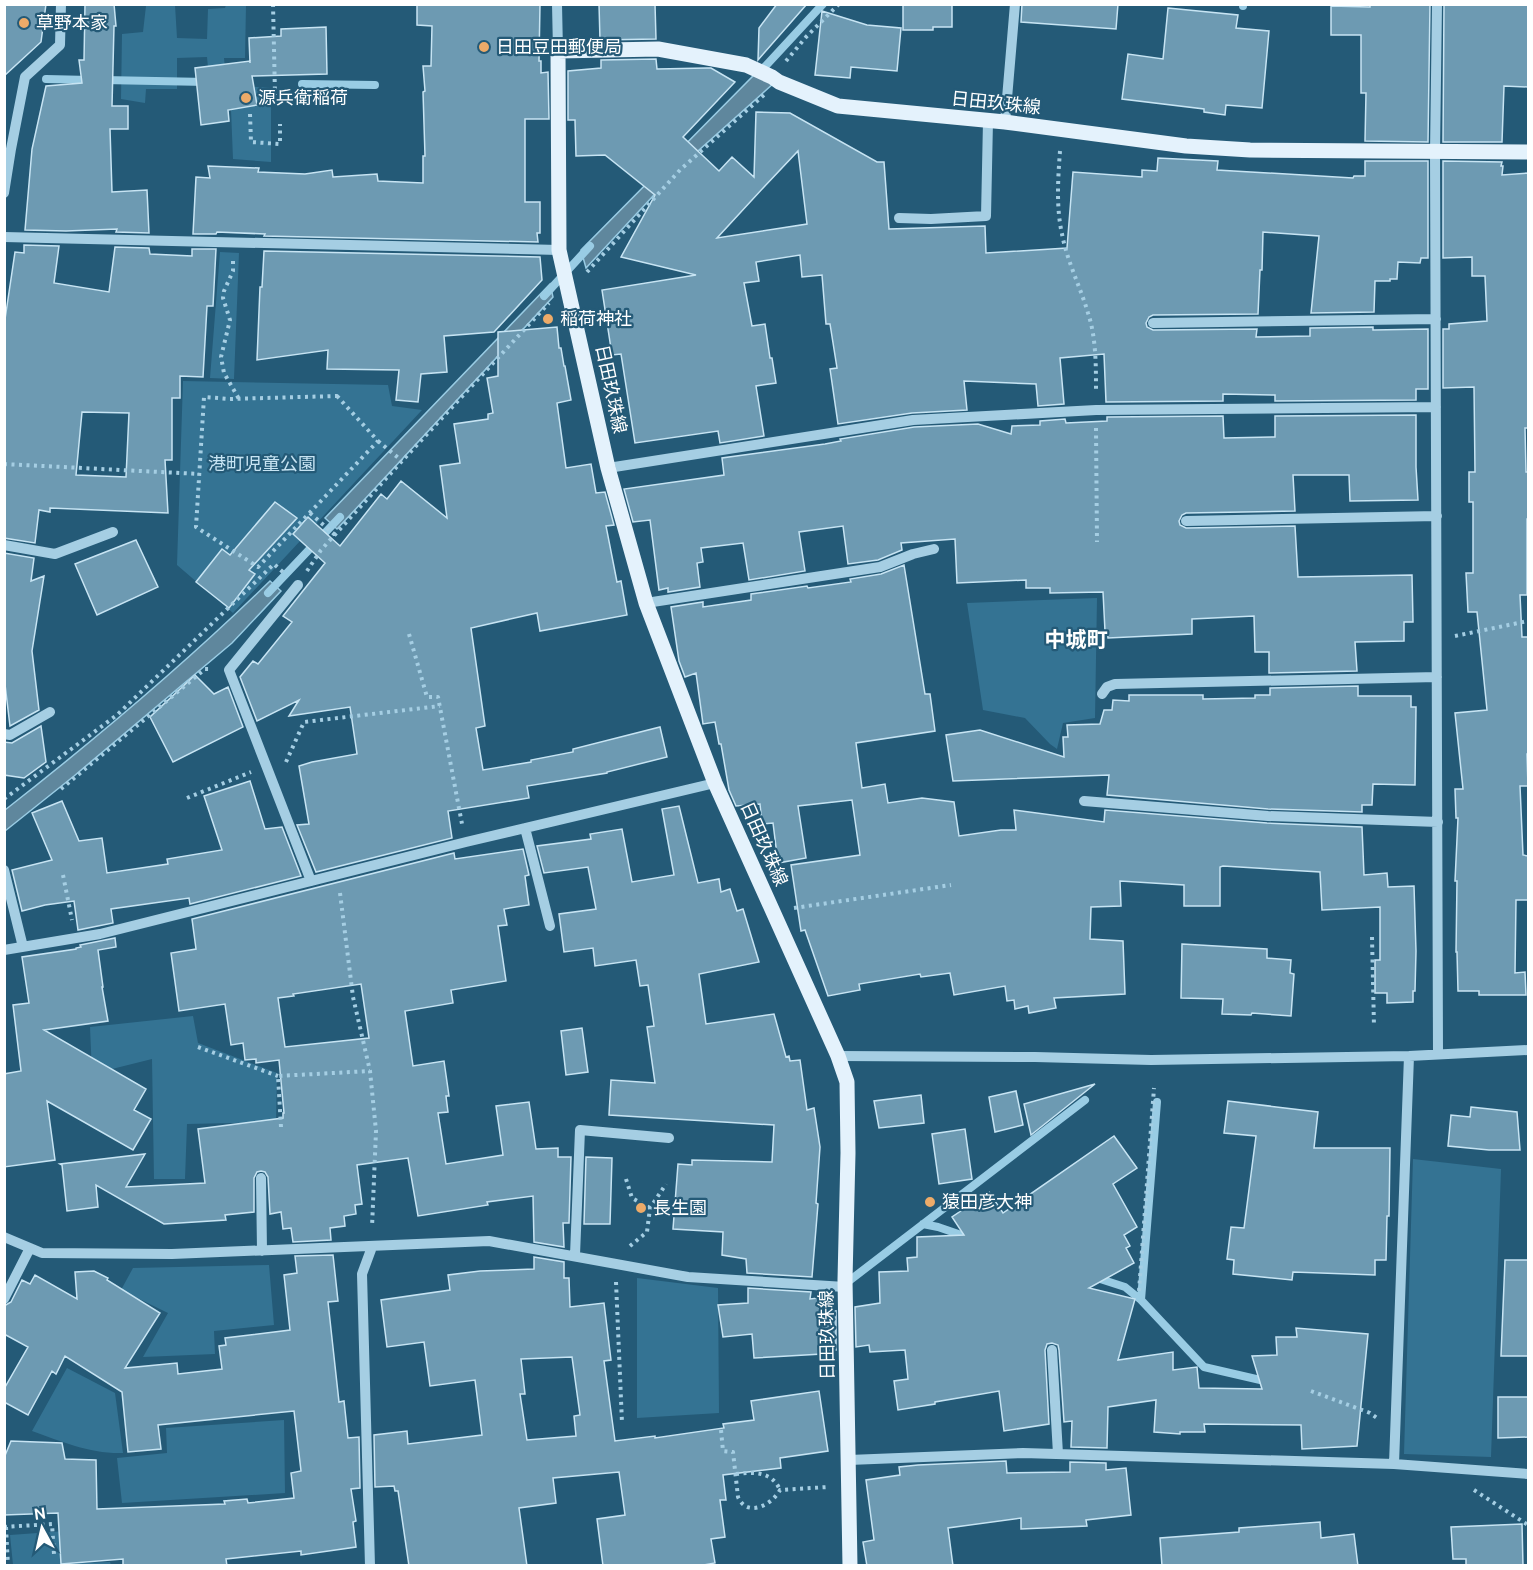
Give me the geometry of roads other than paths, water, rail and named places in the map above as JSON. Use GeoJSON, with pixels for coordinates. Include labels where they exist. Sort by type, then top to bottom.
{"type":"FeatureCollection","features":[{"type":"Feature","properties":{"kind":"main road","name":"日田玖珠線"},"geometry":{"type":"LineString","coordinates":[[850,1566],[845,1287],[847,1082],[838,1056],[715,783],[646,603],[608,468],[559,250],[558,51],[658,49],[746,65],[775,80],[838,106],[1005,122],[1186,146],[1240,150],[1528,152]]}},
{"type":"Feature","properties":{"kind":"street"},"geometry":{"type":"LineString","coordinates":[[4,193],[25,77],[60,45],[61,4]]}},
{"type":"Feature","properties":{"kind":"street"},"geometry":{"type":"LineString","coordinates":[[556,4],[558,51]]}},
{"type":"Feature","properties":{"kind":"street"},"geometry":{"type":"LineString","coordinates":[[1005,122],[1015,4]]}},
{"type":"Feature","properties":{"kind":"street"},"geometry":{"type":"LineString","coordinates":[[1437,4],[1435,152],[1438,1054]]}},
{"type":"Feature","properties":{"kind":"street"},"geometry":{"type":"LineString","coordinates":[[899,218],[986,216],[988,121]]}},
{"type":"Feature","properties":{"kind":"street"},"geometry":{"type":"LineString","coordinates":[[4,237],[559,250]]}},
{"type":"Feature","properties":{"kind":"street"},"geometry":{"type":"LineString","coordinates":[[1153,323],[1436,319]]}},
{"type":"Feature","properties":{"kind":"street"},"geometry":{"type":"LineString","coordinates":[[608,468],[913,420],[1096,410],[1436,407]]}},
{"type":"Feature","properties":{"kind":"street"},"geometry":{"type":"LineString","coordinates":[[1186,521],[1437,516]]}},
{"type":"Feature","properties":{"kind":"street"},"geometry":{"type":"LineString","coordinates":[[4,545],[55,554],[113,532]]}},
{"type":"Feature","properties":{"kind":"street"},"geometry":{"type":"LineString","coordinates":[[646,603],[880,567],[913,554],[934,549]]}},
{"type":"Feature","properties":{"kind":"street"},"geometry":{"type":"LineString","coordinates":[[298,585],[229,670],[311,881]]}},
{"type":"Feature","properties":{"kind":"street"},"geometry":{"type":"LineString","coordinates":[[1102,694],[1107,687],[1115,684],[1437,677]]}},
{"type":"Feature","properties":{"kind":"street"},"geometry":{"type":"LineString","coordinates":[[4,734],[10,735],[50,712]]}},
{"type":"Feature","properties":{"kind":"street"},"geometry":{"type":"LineString","coordinates":[[4,950],[111,931],[466,842],[715,783]]}},
{"type":"Feature","properties":{"kind":"street"},"geometry":{"type":"LineString","coordinates":[[1084,801],[1268,816],[1438,822]]}},
{"type":"Feature","properties":{"kind":"street"},"geometry":{"type":"LineString","coordinates":[[525,828],[550,926]]}},
{"type":"Feature","properties":{"kind":"street"},"geometry":{"type":"LineString","coordinates":[[4,870],[23,947]]}},
{"type":"Feature","properties":{"kind":"street"},"geometry":{"type":"LineString","coordinates":[[838,1056],[1151,1060],[1409,1056],[1528,1050]]}},
{"type":"Feature","properties":{"kind":"street"},"geometry":{"type":"LineString","coordinates":[[1394,1464],[1409,1056]]}},
{"type":"Feature","properties":{"kind":"street"},"geometry":{"type":"LineString","coordinates":[[575,1255],[580,1130],[669,1138]]}},
{"type":"Feature","properties":{"kind":"street"},"geometry":{"type":"LineString","coordinates":[[261,1178],[262,1251]]}},
{"type":"Feature","properties":{"kind":"street"},"geometry":{"type":"LineString","coordinates":[[4,1237],[42,1253],[172,1254],[489,1241],[688,1277],[845,1287]]}},
{"type":"Feature","properties":{"kind":"street"},"geometry":{"type":"LineString","coordinates":[[370,1566],[362,1274],[372,1247]]}},
{"type":"Feature","properties":{"kind":"street"},"geometry":{"type":"LineString","coordinates":[[4,1299],[30,1248]]}},
{"type":"Feature","properties":{"kind":"street"},"geometry":{"type":"LineString","coordinates":[[1052,1350],[1058,1454]]}},
{"type":"Feature","properties":{"kind":"street"},"geometry":{"type":"LineString","coordinates":[[849,1460],[1023,1453],[1394,1464],[1528,1474]]}},
{"type":"Feature","properties":{"kind":"waterway"},"geometry":{"type":"LineString","coordinates":[[760,72],[823,4]]}},
{"type":"Feature","properties":{"kind":"waterway"},"geometry":{"type":"LineString","coordinates":[[46,79],[90,80]]}},
{"type":"Feature","properties":{"kind":"waterway"},"geometry":{"type":"LineString","coordinates":[[103,80],[207,82]]}},
{"type":"Feature","properties":{"kind":"waterway"},"geometry":{"type":"LineString","coordinates":[[302,84],[375,85]]}},
{"type":"Feature","properties":{"kind":"waterway"},"geometry":{"type":"LineString","coordinates":[[544,296],[590,246]]}},
{"type":"Feature","properties":{"kind":"waterway"},"geometry":{"type":"LineString","coordinates":[[268,593],[340,517]]}},
{"type":"Feature","properties":{"kind":"waterway"},"geometry":{"type":"LineString","coordinates":[[845,1284],[1085,1100]]}},
{"type":"Feature","properties":{"kind":"waterway"},"geometry":{"type":"LineString","coordinates":[[1157,1102],[1141,1300],[1204,1367],[1269,1382]]}},
{"type":"Feature","properties":{"kind":"waterway"},"geometry":{"type":"LineString","coordinates":[[923,1224],[973,1239]]}},
{"type":"Feature","properties":{"kind":"waterway"},"geometry":{"type":"LineString","coordinates":[[1094,1277],[1125,1287],[1141,1300]]}},
{"type":"Feature","properties":{"kind":"place","name":"草野本家"},"geometry":{"type":"Point","coordinates":[24,23]}},
{"type":"Feature","properties":{"kind":"place","name":"日田豆田郵便局"},"geometry":{"type":"Point","coordinates":[484,47]}},
{"type":"Feature","properties":{"kind":"place","name":"源兵衛稲荷"},"geometry":{"type":"Point","coordinates":[246,98]}},
{"type":"Feature","properties":{"kind":"place","name":"稲荷神社"},"geometry":{"type":"Point","coordinates":[548,319]}},
{"type":"Feature","properties":{"kind":"place","name":"猿田彦大神"},"geometry":{"type":"Point","coordinates":[930,1202]}},
{"type":"Feature","properties":{"kind":"place","name":"長生園"},"geometry":{"type":"Point","coordinates":[641,1208]}},
{"type":"Feature","properties":{"kind":"district","name":"中城町"},"geometry":{"type":"Point","coordinates":[1076,640]}},
{"type":"Feature","properties":{"kind":"park label","name":"港町児童公園"},"geometry":{"type":"Point","coordinates":[262,464]}}]}
